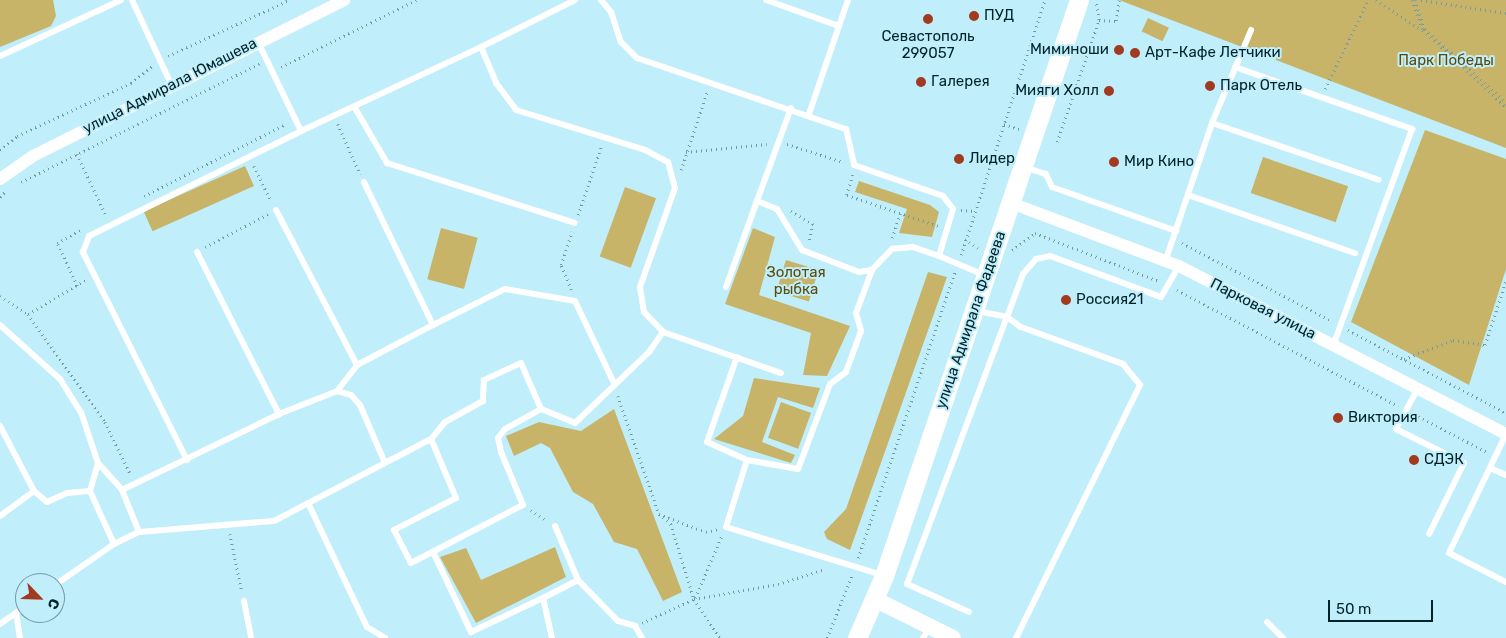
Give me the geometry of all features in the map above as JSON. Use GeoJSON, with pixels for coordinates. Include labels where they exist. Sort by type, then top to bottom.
{"type":"FeatureCollection","features":[{"type":"Feature","properties":{"kind":"main road","name":"улица Адмирала Фадеева"},"geometry":{"type":"LineString","coordinates":[[857,638],[884,576],[1079,0]]}},
{"type":"Feature","properties":{"kind":"street","name":"улица Адмирала Юмашева"},"geometry":{"type":"LineString","coordinates":[[0,179],[33,156],[171,84],[344,0]]}},
{"type":"Feature","properties":{"kind":"street","name":"Парковая улица"},"geometry":{"type":"LineString","coordinates":[[1011,203],[1179,266],[1417,390],[1506,434]]}},
{"type":"Feature","properties":{"kind":"street"},"geometry":{"type":"LineString","coordinates":[[874,599],[927,632],[953,638]]}},
{"type":"Feature","properties":{"kind":"lane"},"geometry":{"type":"LineString","coordinates":[[0,56],[121,0]]}},
{"type":"Feature","properties":{"kind":"lane"},"geometry":{"type":"LineString","coordinates":[[132,0],[171,84]]}},
{"type":"Feature","properties":{"kind":"lane"},"geometry":{"type":"LineString","coordinates":[[187,460],[83,252],[89,236],[301,131],[355,108],[481,48],[575,0]]}},
{"type":"Feature","properties":{"kind":"lane"},"geometry":{"type":"LineString","coordinates":[[601,0],[610,12],[620,42],[637,58],[809,114],[846,129],[854,165],[942,196],[953,209],[939,256]]}},
{"type":"Feature","properties":{"kind":"lane"},"geometry":{"type":"LineString","coordinates":[[766,0],[839,26]]}},
{"type":"Feature","properties":{"kind":"lane"},"geometry":{"type":"LineString","coordinates":[[809,114],[848,0]]}},
{"type":"Feature","properties":{"kind":"lane"},"geometry":{"type":"LineString","coordinates":[[1165,262],[1212,123],[1251,30]]}},
{"type":"Feature","properties":{"kind":"lane"},"geometry":{"type":"LineString","coordinates":[[258,42],[301,131]]}},
{"type":"Feature","properties":{"kind":"lane"},"geometry":{"type":"LineString","coordinates":[[481,48],[496,83],[516,110],[604,137],[668,162],[674,188],[640,287],[644,312],[663,332],[781,373]]}},
{"type":"Feature","properties":{"kind":"lane"},"geometry":{"type":"LineString","coordinates":[[1235,67],[1412,128],[1332,346]]}},
{"type":"Feature","properties":{"kind":"lane"},"geometry":{"type":"LineString","coordinates":[[355,108],[387,164],[575,223]]}},
{"type":"Feature","properties":{"kind":"lane"},"geometry":{"type":"LineString","coordinates":[[726,287],[757,201],[781,143],[791,108]]}},
{"type":"Feature","properties":{"kind":"lane"},"geometry":{"type":"LineString","coordinates":[[1212,123],[1379,180]]}},
{"type":"Feature","properties":{"kind":"lane"},"geometry":{"type":"LineString","coordinates":[[1024,167],[1046,174],[1052,187],[1176,231]]}},
{"type":"Feature","properties":{"kind":"lane"},"geometry":{"type":"LineString","coordinates":[[364,182],[433,325]]}},
{"type":"Feature","properties":{"kind":"lane"},"geometry":{"type":"LineString","coordinates":[[1188,195],[1355,253]]}},
{"type":"Feature","properties":{"kind":"lane"},"geometry":{"type":"LineString","coordinates":[[757,201],[777,209],[802,250],[859,272],[872,270]]}},
{"type":"Feature","properties":{"kind":"lane"},"geometry":{"type":"LineString","coordinates":[[276,210],[357,366]]}},
{"type":"Feature","properties":{"kind":"lane"},"geometry":{"type":"LineString","coordinates":[[737,357],[706,442],[747,460],[798,469],[830,384],[846,372],[861,331],[856,313],[872,270],[892,249],[913,247],[985,275]]}},
{"type":"Feature","properties":{"kind":"lane"},"geometry":{"type":"LineString","coordinates":[[197,252],[279,414]]}},
{"type":"Feature","properties":{"kind":"lane"},"geometry":{"type":"LineString","coordinates":[[970,612],[907,584],[1023,274],[1036,259],[1050,256],[1161,297],[1171,286],[1179,266]]}},
{"type":"Feature","properties":{"kind":"lane"},"geometry":{"type":"LineString","coordinates":[[122,490],[279,414],[337,391],[357,366],[505,289],[575,301],[614,383]]}},
{"type":"Feature","properties":{"kind":"lane"},"geometry":{"type":"LineString","coordinates":[[973,310],[1007,317],[1021,327],[1123,364],[1140,385],[1016,638]]}},
{"type":"Feature","properties":{"kind":"lane"},"geometry":{"type":"LineString","coordinates":[[0,325],[60,379],[81,412],[98,463],[122,490],[139,532]]}},
{"type":"Feature","properties":{"kind":"lane"},"geometry":{"type":"LineString","coordinates":[[65,578],[114,544],[139,532],[274,521],[309,505],[431,439],[445,422],[482,402],[484,380],[520,363],[541,409],[575,423],[663,332]]}},
{"type":"Feature","properties":{"kind":"lane"},"geometry":{"type":"LineString","coordinates":[[1417,390],[1396,429],[1464,463],[1429,534]]}},
{"type":"Feature","properties":{"kind":"lane"},"geometry":{"type":"LineString","coordinates":[[337,391],[351,395],[360,405],[385,463]]}},
{"type":"Feature","properties":{"kind":"lane"},"geometry":{"type":"LineString","coordinates":[[431,439],[456,498],[394,530],[411,562],[524,505],[498,438],[505,429],[541,409]]}},
{"type":"Feature","properties":{"kind":"lane"},"geometry":{"type":"LineString","coordinates":[[1,429],[34,491],[47,502],[67,493],[90,491]]}},
{"type":"Feature","properties":{"kind":"lane"},"geometry":{"type":"LineString","coordinates":[[1506,434],[1449,553],[1506,582]]}},
{"type":"Feature","properties":{"kind":"lane"},"geometry":{"type":"LineString","coordinates":[[747,460],[726,527],[856,565],[884,576]]}},
{"type":"Feature","properties":{"kind":"lane"},"geometry":{"type":"LineString","coordinates":[[98,463],[90,491],[114,544]]}},
{"type":"Feature","properties":{"kind":"lane"},"geometry":{"type":"LineString","coordinates":[[1490,468],[1506,476]]}},
{"type":"Feature","properties":{"kind":"lane"},"geometry":{"type":"LineString","coordinates":[[0,516],[34,491]]}},
{"type":"Feature","properties":{"kind":"lane"},"geometry":{"type":"LineString","coordinates":[[309,505],[367,627],[386,638]]}},
{"type":"Feature","properties":{"kind":"lane"},"geometry":{"type":"LineString","coordinates":[[555,526],[578,580],[618,621],[635,626],[642,638]]}},
{"type":"Feature","properties":{"kind":"lane"},"geometry":{"type":"LineString","coordinates":[[433,552],[471,632],[578,580]]}},
{"type":"Feature","properties":{"kind":"lane"},"geometry":{"type":"LineString","coordinates":[[543,598],[552,638]]}},
{"type":"Feature","properties":{"kind":"lane"},"geometry":{"type":"LineString","coordinates":[[244,601],[251,638]]}},
{"type":"Feature","properties":{"kind":"lane"},"geometry":{"type":"LineString","coordinates":[[0,624],[15,614]]}},
{"type":"Feature","properties":{"kind":"lane"},"geometry":{"type":"LineString","coordinates":[[1267,622],[1283,638]]}},
{"type":"Feature","properties":{"kind":"lane"},"geometry":{"type":"LineString","coordinates":[[18,623],[20,638]]}},
{"type":"Feature","properties":{"kind":"path"},"geometry":{"type":"LineString","coordinates":[[0,150],[17,136],[131,83],[159,60],[289,0]]}},
{"type":"Feature","properties":{"kind":"path"},"geometry":{"type":"LineString","coordinates":[[272,71],[416,0]]}},
{"type":"Feature","properties":{"kind":"path"},"geometry":{"type":"LineString","coordinates":[[827,638],[856,565],[1045,0]]}},
{"type":"Feature","properties":{"kind":"path"},"geometry":{"type":"LineString","coordinates":[[1057,142],[1099,20],[1095,0]]}},
{"type":"Feature","properties":{"kind":"path"},"geometry":{"type":"LineString","coordinates":[[1099,20],[1116,21],[1119,0]]}},
{"type":"Feature","properties":{"kind":"path"},"geometry":{"type":"LineString","coordinates":[[1321,97],[1368,0]]}},
{"type":"Feature","properties":{"kind":"path"},"geometry":{"type":"LineString","coordinates":[[1376,0],[1423,30],[1506,107]]}},
{"type":"Feature","properties":{"kind":"path"},"geometry":{"type":"LineString","coordinates":[[1413,0],[1423,30]]}},
{"type":"Feature","properties":{"kind":"path"},"geometry":{"type":"LineString","coordinates":[[1413,0],[1425,29],[1506,102]]}},
{"type":"Feature","properties":{"kind":"path"},"geometry":{"type":"LineString","coordinates":[[1421,0],[1506,13]]}},
{"type":"Feature","properties":{"kind":"path"},"geometry":{"type":"LineString","coordinates":[[0,197],[77,154],[267,60]]}},
{"type":"Feature","properties":{"kind":"path"},"geometry":{"type":"LineString","coordinates":[[674,188],[710,81]]}},
{"type":"Feature","properties":{"kind":"path"},"geometry":{"type":"LineString","coordinates":[[334,116],[364,182]]}},
{"type":"Feature","properties":{"kind":"path"},"geometry":{"type":"LineString","coordinates":[[1004,124],[1023,131]]}},
{"type":"Feature","properties":{"kind":"path"},"geometry":{"type":"LineString","coordinates":[[575,301],[561,265],[604,137]]}},
{"type":"Feature","properties":{"kind":"path"},"geometry":{"type":"LineString","coordinates":[[686,152],[781,143],[842,161]]}},
{"type":"Feature","properties":{"kind":"path"},"geometry":{"type":"LineString","coordinates":[[780,151],[781,143]]}},
{"type":"Feature","properties":{"kind":"path"},"geometry":{"type":"LineString","coordinates":[[77,154],[106,215]]}},
{"type":"Feature","properties":{"kind":"path"},"geometry":{"type":"LineString","coordinates":[[197,252],[276,210],[249,156]]}},
{"type":"Feature","properties":{"kind":"path"},"geometry":{"type":"LineString","coordinates":[[854,172],[847,195],[941,227]]}},
{"type":"Feature","properties":{"kind":"path"},"geometry":{"type":"LineString","coordinates":[[939,232],[944,212],[953,209],[975,211]]}},
{"type":"Feature","properties":{"kind":"path"},"geometry":{"type":"LineString","coordinates":[[788,210],[812,224],[808,246],[817,250]]}},
{"type":"Feature","properties":{"kind":"path"},"geometry":{"type":"LineString","coordinates":[[886,245],[892,238],[900,213]]}},
{"type":"Feature","properties":{"kind":"path"},"geometry":{"type":"LineString","coordinates":[[1010,253],[1035,232],[1171,286],[1495,456]]}},
{"type":"Feature","properties":{"kind":"path"},"geometry":{"type":"LineString","coordinates":[[892,238],[899,238]]}},
{"type":"Feature","properties":{"kind":"path"},"geometry":{"type":"LineString","coordinates":[[965,239],[984,251]]}},
{"type":"Feature","properties":{"kind":"path"},"geometry":{"type":"LineString","coordinates":[[1173,239],[1506,413]]}},
{"type":"Feature","properties":{"kind":"path"},"geometry":{"type":"LineString","coordinates":[[28,314],[95,274]]}},
{"type":"Feature","properties":{"kind":"path"},"geometry":{"type":"LineString","coordinates":[[1404,359],[1453,340],[1485,345],[1506,280]]}},
{"type":"Feature","properties":{"kind":"path"},"geometry":{"type":"LineString","coordinates":[[614,383],[659,514],[671,524],[694,599],[720,638]]}},
{"type":"Feature","properties":{"kind":"path"},"geometry":{"type":"LineString","coordinates":[[524,505],[555,526]]}},
{"type":"Feature","properties":{"kind":"path"},"geometry":{"type":"LineString","coordinates":[[659,514],[706,532],[726,527]]}},
{"type":"Feature","properties":{"kind":"path"},"geometry":{"type":"LineString","coordinates":[[229,525],[244,601]]}},
{"type":"Feature","properties":{"kind":"path"},"geometry":{"type":"LineString","coordinates":[[694,599],[726,527]]}},
{"type":"Feature","properties":{"kind":"path"},"geometry":{"type":"LineString","coordinates":[[635,626],[694,599],[778,584],[846,562]]}},
{"type":"Feature","properties":{"kind":"green space"},"geometry":{"type":"Polygon","coordinates":[[[0,0],[53,0],[56,16],[51,26],[0,47],[0,0]]]}},
{"type":"Feature","properties":{"kind":"green space","name":"Парк Победы"},"geometry":{"type":"Polygon","coordinates":[[[1119,0],[1506,0],[1506,148],[1119,0]]]}},
{"type":"Feature","properties":{"kind":"green space"},"geometry":{"type":"Polygon","coordinates":[[[1148,18],[1169,28],[1163,41],[1142,32],[1148,18]]]}},
{"type":"Feature","properties":{"kind":"green space"},"geometry":{"type":"Polygon","coordinates":[[[1425,130],[1506,159],[1506,269],[1469,385],[1351,322],[1425,130]]]}},
{"type":"Feature","properties":{"kind":"green space"},"geometry":{"type":"Polygon","coordinates":[[[1263,157],[1348,186],[1336,222],[1251,193],[1263,157]]]}},
{"type":"Feature","properties":{"kind":"green space"},"geometry":{"type":"Polygon","coordinates":[[[245,166],[254,186],[153,231],[144,211],[245,166]]]}},
{"type":"Feature","properties":{"kind":"green space"},"geometry":{"type":"Polygon","coordinates":[[[859,181],[930,205],[939,212],[932,237],[899,233],[907,209],[855,192],[859,181]]]}},
{"type":"Feature","properties":{"kind":"green space"},"geometry":{"type":"Polygon","coordinates":[[[625,187],[656,198],[631,268],[600,257],[625,187]]]}},
{"type":"Feature","properties":{"kind":"green space"},"geometry":{"type":"Polygon","coordinates":[[[441,228],[478,238],[464,289],[427,279],[441,228]]]}},
{"type":"Feature","properties":{"kind":"green space"},"geometry":{"type":"Polygon","coordinates":[[[753,228],[775,237],[759,295],[850,326],[827,376],[803,375],[811,333],[725,304],[753,228]]]}},
{"type":"Feature","properties":{"kind":"green space","name":"Золотая рыбка"},"geometry":{"type":"Polygon","coordinates":[[[786,260],[819,270],[809,301],[776,292],[786,260]]]}},
{"type":"Feature","properties":{"kind":"green space"},"geometry":{"type":"Polygon","coordinates":[[[928,272],[947,277],[850,550],[827,539],[824,532],[846,509],[928,272]]]}},
{"type":"Feature","properties":{"kind":"green space"},"geometry":{"type":"Polygon","coordinates":[[[754,378],[820,388],[813,408],[778,397],[762,442],[795,455],[791,463],[714,439],[743,416],[754,378]]]}},
{"type":"Feature","properties":{"kind":"green space"},"geometry":{"type":"Polygon","coordinates":[[[781,402],[811,413],[798,449],[768,438],[781,402]]]}},
{"type":"Feature","properties":{"kind":"green space"},"geometry":{"type":"Polygon","coordinates":[[[614,409],[682,592],[663,601],[637,549],[614,542],[593,504],[573,492],[550,448],[541,443],[514,456],[506,436],[539,422],[581,431],[614,409]]]}},
{"type":"Feature","properties":{"kind":"green space"},"geometry":{"type":"Polygon","coordinates":[[[555,547],[566,577],[476,623],[440,557],[466,548],[481,580],[555,547]]]}},
{"type":"Feature","properties":{"kind":"place","name":"ПУД"},"geometry":{"type":"Point","coordinates":[974,16]}},
{"type":"Feature","properties":{"kind":"place","name":"Севастополь 299057"},"geometry":{"type":"Point","coordinates":[928,19]}},
{"type":"Feature","properties":{"kind":"place","name":"Миминоши"},"geometry":{"type":"Point","coordinates":[1119,50]}},
{"type":"Feature","properties":{"kind":"place","name":"Арт-Кафе Летчики"},"geometry":{"type":"Point","coordinates":[1135,53]}},
{"type":"Feature","properties":{"kind":"place","name":"Галерея"},"geometry":{"type":"Point","coordinates":[921,82]}},
{"type":"Feature","properties":{"kind":"place","name":"Парк Отель"},"geometry":{"type":"Point","coordinates":[1210,86]}},
{"type":"Feature","properties":{"kind":"place","name":"Мияги Холл"},"geometry":{"type":"Point","coordinates":[1109,91]}},
{"type":"Feature","properties":{"kind":"place","name":"Лидер"},"geometry":{"type":"Point","coordinates":[959,159]}},
{"type":"Feature","properties":{"kind":"place","name":"Мир Кино"},"geometry":{"type":"Point","coordinates":[1114,162]}},
{"type":"Feature","properties":{"kind":"place","name":"Россия21"},"geometry":{"type":"Point","coordinates":[1066,300]}},
{"type":"Feature","properties":{"kind":"place","name":"Виктория"},"geometry":{"type":"Point","coordinates":[1338,418]}},
{"type":"Feature","properties":{"kind":"place","name":"СДЭК"},"geometry":{"type":"Point","coordinates":[1414,460]}}]}
